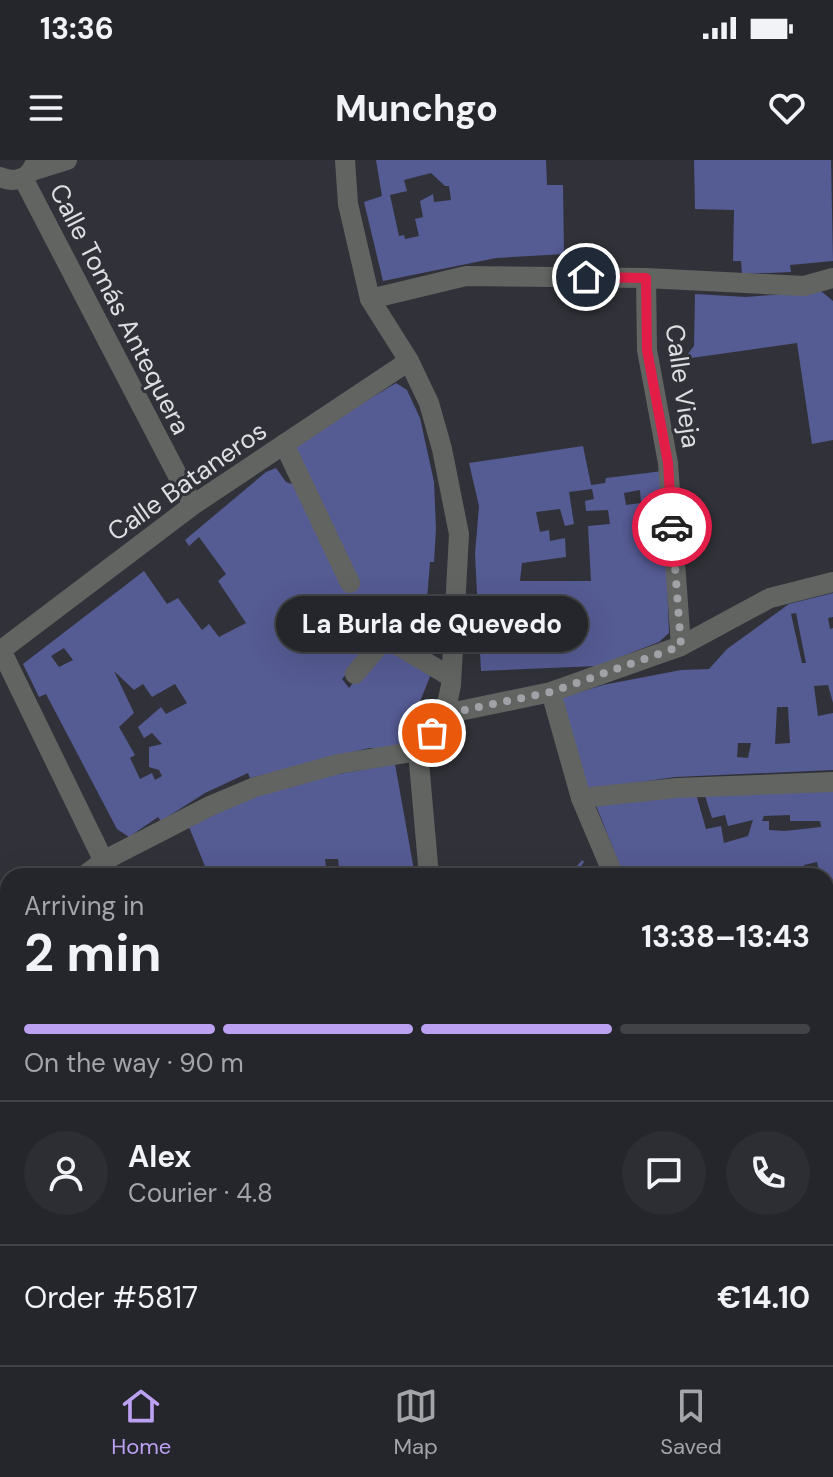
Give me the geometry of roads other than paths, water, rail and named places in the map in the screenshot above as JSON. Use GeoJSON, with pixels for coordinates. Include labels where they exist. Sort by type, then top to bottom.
{"type":"FeatureCollection","features":[{"type":"Feature","properties":{"kind":"street"},"geometry":{"type":"LineString","coordinates":[[0,200],[21,173],[67,160]]}},
{"type":"Feature","properties":{"kind":"street"},"geometry":{"type":"LineString","coordinates":[[345,160],[348,204],[370,299],[409,361],[429,403],[459,534],[451,677],[445,714],[418,751],[428,868]]}},
{"type":"Feature","properties":{"kind":"street","name":"Calle Tomás Antequera"},"geometry":{"type":"LineString","coordinates":[[21,173],[193,505]]}},
{"type":"Feature","properties":{"kind":"street"},"geometry":{"type":"LineString","coordinates":[[370,299],[466,276],[646,278],[804,286],[833,278]]}},
{"type":"Feature","properties":{"kind":"street","name":"Calle Vieja"},"geometry":{"type":"LineString","coordinates":[[646,278],[647,350],[668,463],[681,646]]}},
{"type":"Feature","properties":{"kind":"street","name":"Calle Bataneros"},"geometry":{"type":"LineString","coordinates":[[1,651],[193,505],[409,361]]}},
{"type":"Feature","properties":{"kind":"street"},"geometry":{"type":"LineString","coordinates":[[284,444],[350,583]]}},
{"type":"Feature","properties":{"kind":"street"},"geometry":{"type":"LineString","coordinates":[[445,714],[551,692],[681,646],[770,598],[833,582]]}},
{"type":"Feature","properties":{"kind":"street"},"geometry":{"type":"LineString","coordinates":[[355,674],[385,638],[451,677]]}},
{"type":"Feature","properties":{"kind":"street"},"geometry":{"type":"LineString","coordinates":[[1,651],[108,868],[210,806],[255,787],[338,764],[418,751]]}},
{"type":"Feature","properties":{"kind":"street"},"geometry":{"type":"LineString","coordinates":[[551,692],[581,798],[611,868]]}},
{"type":"Feature","properties":{"kind":"street"},"geometry":{"type":"LineString","coordinates":[[581,798],[677,788],[833,782]]}},
{"type":"Feature","properties":{"kind":"place","name":"La Burla de Quevedo"},"geometry":{"type":"Point","coordinates":[432,733]}}]}
